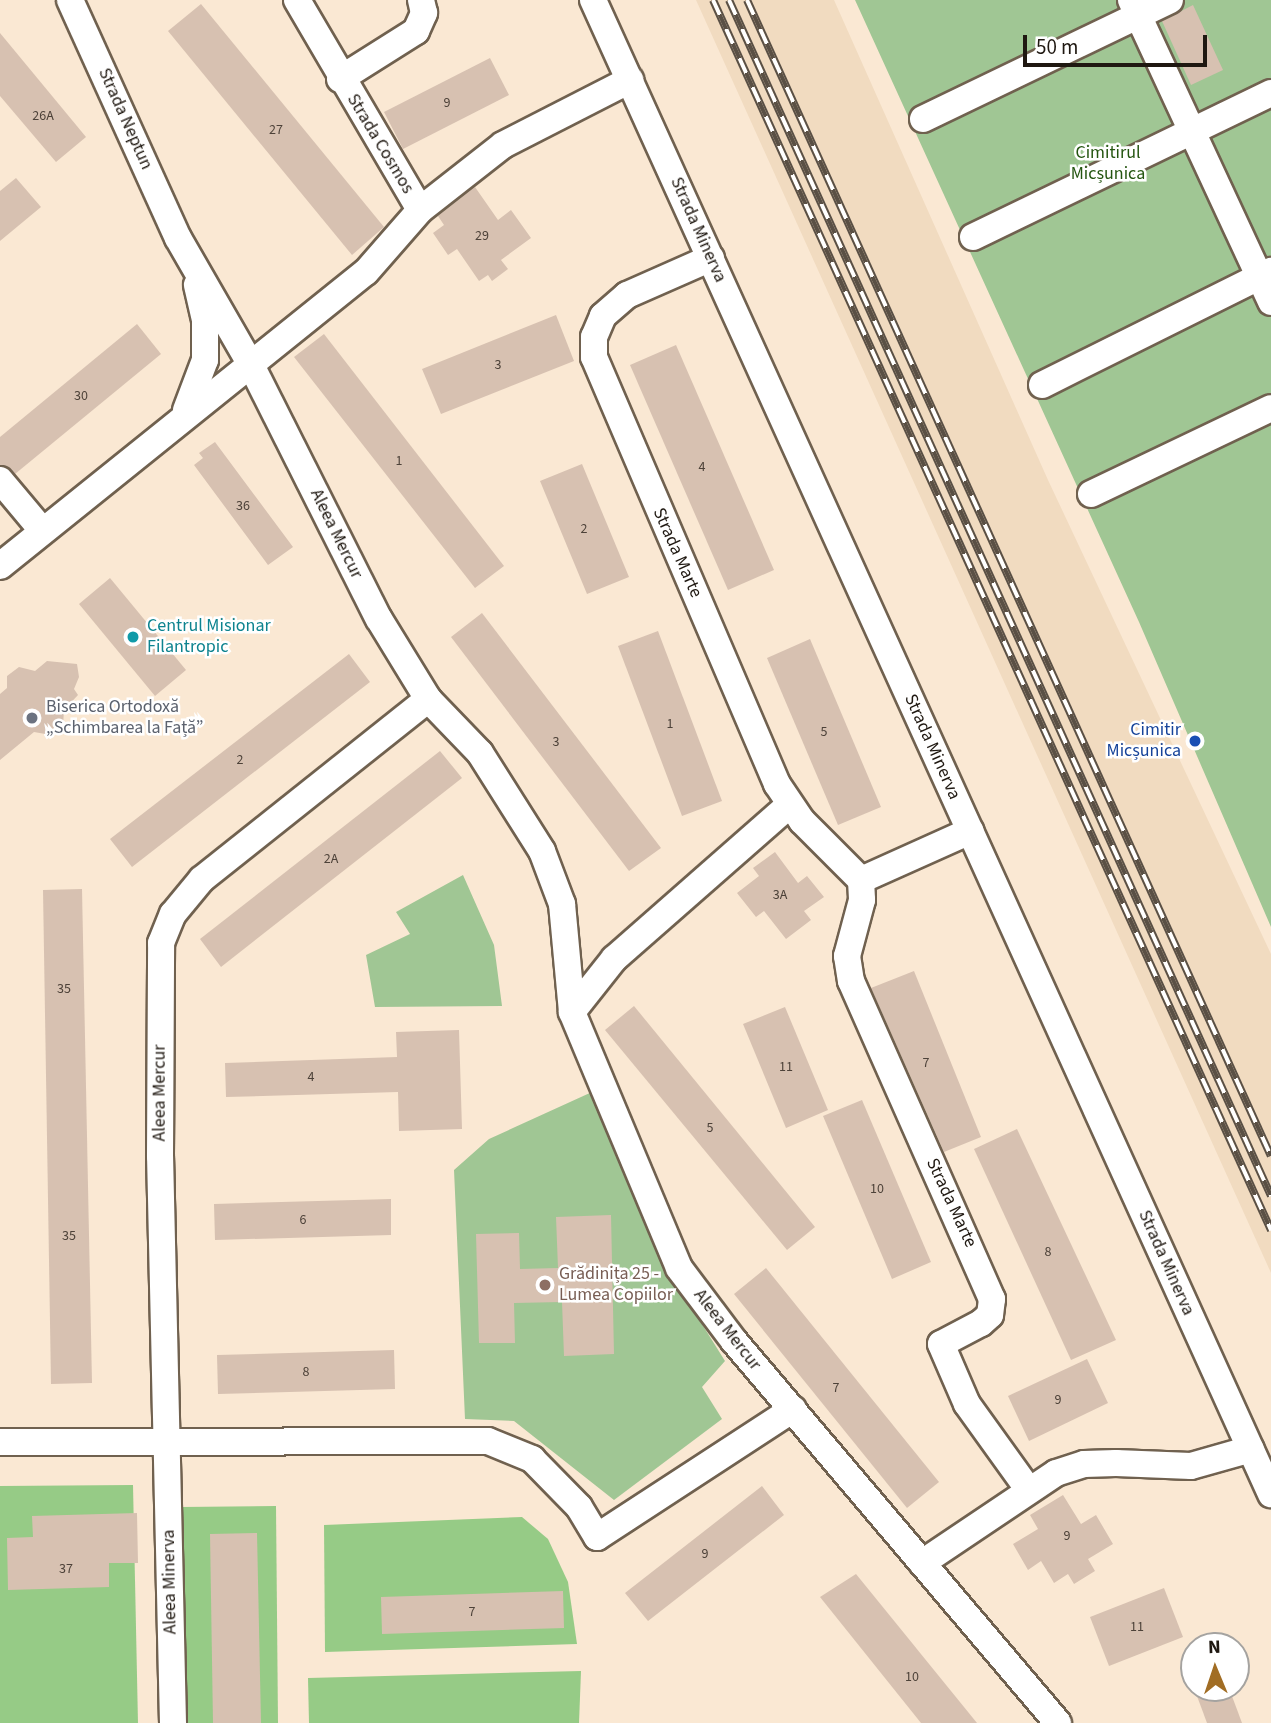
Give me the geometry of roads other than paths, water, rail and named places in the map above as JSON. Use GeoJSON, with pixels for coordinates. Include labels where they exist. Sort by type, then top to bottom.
{"type":"FeatureCollection","features":[{"type":"Feature","properties":{"kind":"street","name":"Strada Neptun"},"geometry":{"type":"LineString","coordinates":[[71,0],[197,285],[206,339],[201,379],[182,416]]}},
{"type":"Feature","properties":{"kind":"street"},"geometry":{"type":"LineString","coordinates":[[297,0],[340,79]]}},
{"type":"Feature","properties":{"kind":"street","name":"Strada Cosmos"},"geometry":{"type":"LineString","coordinates":[[421,0],[424,13],[416,31],[340,79],[420,210],[514,138],[630,80]]}},
{"type":"Feature","properties":{"kind":"street","name":"Strada Minerva"},"geometry":{"type":"LineString","coordinates":[[593,0],[1271,1494]]}},
{"type":"Feature","properties":{"kind":"street"},"geometry":{"type":"LineString","coordinates":[[923,119],[1135,8],[1170,0]]}},
{"type":"Feature","properties":{"kind":"street"},"geometry":{"type":"LineString","coordinates":[[1135,8],[1192,131],[1265,274],[1271,302]]}},
{"type":"Feature","properties":{"kind":"street"},"geometry":{"type":"LineString","coordinates":[[974,236],[1271,93]]}},
{"type":"Feature","properties":{"kind":"street","name":"Strada Neptun"},"geometry":{"type":"LineString","coordinates":[[0,566],[182,416],[251,365],[366,272],[420,210]]}},
{"type":"Feature","properties":{"kind":"street","name":"Strada Neptun"},"geometry":{"type":"LineString","coordinates":[[178,239],[251,365]]}},
{"type":"Feature","properties":{"kind":"street","name":"Strada Marte"},"geometry":{"type":"LineString","coordinates":[[711,258],[619,302],[603,316],[594,337],[594,357],[789,805],[861,880],[862,900],[846,956],[851,981],[992,1299],[990,1314],[981,1323],[941,1344],[967,1404],[1028,1489]]}},
{"type":"Feature","properties":{"kind":"street"},"geometry":{"type":"LineString","coordinates":[[1042,385],[1265,274]]}},
{"type":"Feature","properties":{"kind":"street","name":"Aleea Mercur"},"geometry":{"type":"LineString","coordinates":[[251,365],[357,579],[428,699],[480,753],[542,851],[562,905],[572,1012],[679,1268],[793,1409],[1058,1723]]}},
{"type":"Feature","properties":{"kind":"street"},"geometry":{"type":"LineString","coordinates":[[1091,494],[1271,408]]}},
{"type":"Feature","properties":{"kind":"street"},"geometry":{"type":"LineString","coordinates":[[0,480],[42,530]]}},
{"type":"Feature","properties":{"kind":"street","name":"Aleea Mercur"},"geometry":{"type":"LineString","coordinates":[[167,1442],[160,1156],[161,943],[173,914],[202,879],[428,699]]}},
{"type":"Feature","properties":{"kind":"street"},"geometry":{"type":"LineString","coordinates":[[572,1012],[614,959],[789,805]]}},
{"type":"Feature","properties":{"kind":"street"},"geometry":{"type":"LineString","coordinates":[[861,880],[970,831]]}},
{"type":"Feature","properties":{"kind":"street"},"geometry":{"type":"LineString","coordinates":[[0,1442],[488,1441],[532,1459],[579,1507],[597,1537],[793,1409]]}},
{"type":"Feature","properties":{"kind":"street","name":"Aleea Minerva"},"geometry":{"type":"LineString","coordinates":[[167,1442],[173,1723]]}},
{"type":"Feature","properties":{"kind":"street"},"geometry":{"type":"LineString","coordinates":[[922,1563],[1028,1489],[1084,1464],[1191,1466],[1251,1449]]}},
{"type":"Feature","properties":{"kind":"railway"},"geometry":{"type":"LineString","coordinates":[[713,0],[1271,1230]]}},
{"type":"Feature","properties":{"kind":"railway"},"geometry":{"type":"LineString","coordinates":[[729,0],[1271,1196]]}},
{"type":"Feature","properties":{"kind":"railway"},"geometry":{"type":"LineString","coordinates":[[747,0],[1271,1156]]}},
{"type":"Feature","properties":{"kind":"place","name":"Centrul Misionar Filantropic"},"geometry":{"type":"Point","coordinates":[133,637]}},
{"type":"Feature","properties":{"kind":"place","name":"Biserica Ortodoxă „Schimbarea la Față”"},"geometry":{"type":"Point","coordinates":[32,718]}},
{"type":"Feature","properties":{"kind":"place","name":"Cimitir Micșunica"},"geometry":{"type":"Point","coordinates":[1195,741]}},
{"type":"Feature","properties":{"kind":"place","name":"Grădinița 25 - Lumea Copiilor"},"geometry":{"type":"Point","coordinates":[545,1285]}},
{"type":"Feature","properties":{"kind":"park label","name":"Cimitirul Micșunica"},"geometry":{"type":"Point","coordinates":[1108,164]}}]}
